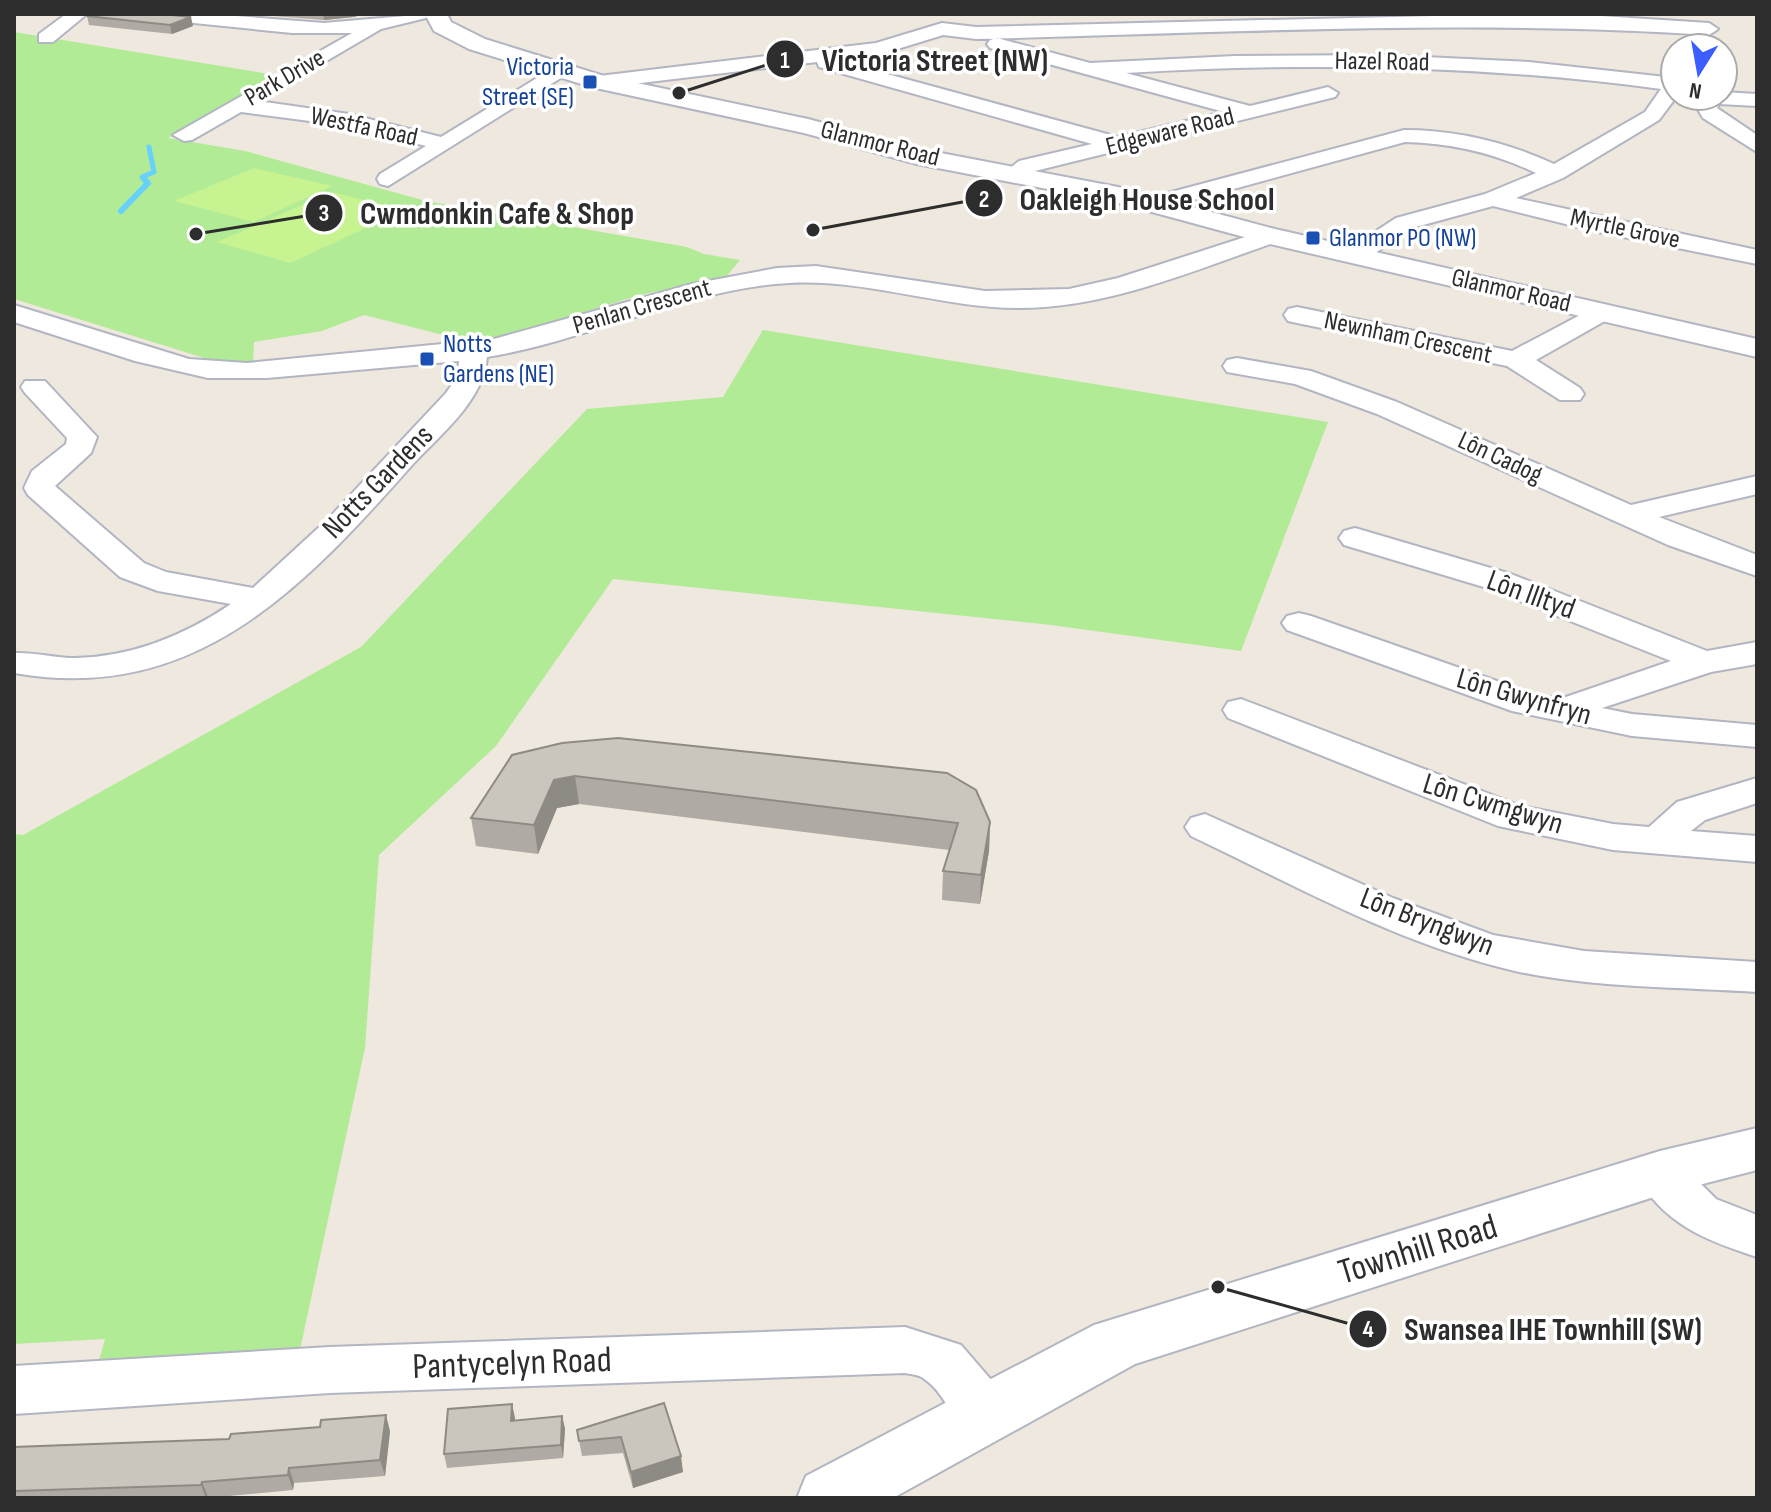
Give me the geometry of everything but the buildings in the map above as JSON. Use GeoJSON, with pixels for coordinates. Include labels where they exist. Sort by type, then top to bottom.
{"type":"FeatureCollection","features":[{"type":"Feature","properties":{"kind":"street"},"geometry":{"type":"LineString","coordinates":[[46,38],[78,14]]}},
{"type":"Feature","properties":{"kind":"street"},"geometry":{"type":"LineString","coordinates":[[164,14],[302,28],[385,21],[419,14]]}},
{"type":"Feature","properties":{"kind":"street","name":"Glanmor Road"},"geometry":{"type":"LineString","coordinates":[[436,14],[442,26],[465,39],[599,82],[808,126],[917,156],[1153,204],[1270,236],[1757,348]]}},
{"type":"Feature","properties":{"kind":"street"},"geometry":{"type":"LineString","coordinates":[[901,18],[1249,112]]}},
{"type":"Feature","properties":{"kind":"street"},"geometry":{"type":"LineString","coordinates":[[599,82],[878,49],[942,29],[976,33],[1101,22],[1471,18],[1709,29]]}},
{"type":"Feature","properties":{"kind":"street"},"geometry":{"type":"LineString","coordinates":[[1702,32],[1728,20]]}},
{"type":"Feature","properties":{"kind":"street","name":"Park Drive"},"geometry":{"type":"LineString","coordinates":[[184,135],[385,21]]}},
{"type":"Feature","properties":{"kind":"street"},"geometry":{"type":"LineString","coordinates":[[808,58],[1117,144]]}},
{"type":"Feature","properties":{"kind":"street","name":"Hazel Road"},"geometry":{"type":"LineString","coordinates":[[1088,69],[1366,61],[1557,70],[1659,88]]}},
{"type":"Feature","properties":{"kind":"street"},"geometry":{"type":"LineString","coordinates":[[388,179],[562,71]]}},
{"type":"Feature","properties":{"kind":"street","name":"Edgeware Road"},"geometry":{"type":"LineString","coordinates":[[1014,174],[1027,166],[1328,93]]}},
{"type":"Feature","properties":{"kind":"street","name":"Westfa Road"},"geometry":{"type":"LineString","coordinates":[[238,105],[349,120],[443,144]]}},
{"type":"Feature","properties":{"kind":"street"},"geometry":{"type":"LineString","coordinates":[[1356,255],[1404,223],[1493,199],[1555,173],[1659,111]]}},
{"type":"Feature","properties":{"kind":"street"},"geometry":{"type":"LineString","coordinates":[[1709,112],[1757,145]]}},
{"type":"Feature","properties":{"kind":"street"},"geometry":{"type":"LineString","coordinates":[[1153,204],[1404,136],[1441,135],[1468,139],[1519,156],[1555,173]]}},
{"type":"Feature","properties":{"kind":"street","name":"Myrtle Grove"},"geometry":{"type":"LineString","coordinates":[[1493,199],[1598,225],[1757,257]]}},
{"type":"Feature","properties":{"kind":"street","name":"Penlan Crescent"},"geometry":{"type":"LineString","coordinates":[[14,313],[188,367],[212,370],[474,350],[570,329],[645,303],[701,289],[786,274],[816,274],[994,298],[1040,300],[1090,293],[1270,236]]}},
{"type":"Feature","properties":{"kind":"street","name":"Newnham Crescent"},"geometry":{"type":"LineString","coordinates":[[1297,315],[1516,360],[1601,312]]}},
{"type":"Feature","properties":{"kind":"street","name":"Notts Gardens"},"geometry":{"type":"LineString","coordinates":[[17,663],[81,668],[125,662],[207,635],[259,599],[299,565],[457,399],[472,376],[474,350]]}},
{"type":"Feature","properties":{"kind":"street"},"geometry":{"type":"LineString","coordinates":[[1516,360],[1570,394]]}},
{"type":"Feature","properties":{"kind":"street","name":"Lôn Cadog"},"geometry":{"type":"LineString","coordinates":[[1237,366],[1301,377],[1387,408],[1679,538],[1757,566]]}},
{"type":"Feature","properties":{"kind":"street"},"geometry":{"type":"LineString","coordinates":[[35,387],[82,437],[80,447],[43,478],[39,488],[132,570],[158,581],[259,599]]}},
{"type":"Feature","properties":{"kind":"street"},"geometry":{"type":"LineString","coordinates":[[1630,515],[1749,492]]}},
{"type":"Feature","properties":{"kind":"street","name":"Lôn Illtyd"},"geometry":{"type":"LineString","coordinates":[[1355,538],[1499,581],[1704,662]]}},
{"type":"Feature","properties":{"kind":"street","name":"Lôn Gwynfryn"},"geometry":{"type":"LineString","coordinates":[[1299,623],[1525,703],[1632,725],[1757,736]]}},
{"type":"Feature","properties":{"kind":"street"},"geometry":{"type":"LineString","coordinates":[[1570,712],[1574,705],[1704,662],[1757,653]]}},
{"type":"Feature","properties":{"kind":"street","name":"Lôn Cwmgwyn"},"geometry":{"type":"LineString","coordinates":[[1241,710],[1512,817],[1613,837],[1757,849]]}},
{"type":"Feature","properties":{"kind":"street"},"geometry":{"type":"LineString","coordinates":[[1668,842],[1668,828],[1691,811],[1757,790]]}},
{"type":"Feature","properties":{"kind":"street","name":"Lôn Bryngwyn"},"geometry":{"type":"LineString","coordinates":[[1205,827],[1417,924],[1487,949],[1589,966],[1757,977]]}},
{"type":"Feature","properties":{"kind":"street","name":"Townhill Road"},"geometry":{"type":"LineString","coordinates":[[830,1498],[1116,1344],[1660,1173],[1757,1149]]}},
{"type":"Feature","properties":{"kind":"street"},"geometry":{"type":"LineString","coordinates":[[1660,1173],[1698,1213],[1757,1237]]}},
{"type":"Feature","properties":{"kind":"street","name":"Pantycelyn Road"},"geometry":{"type":"LineString","coordinates":[[14,1390],[330,1370],[905,1350],[942,1361],[985,1413]]}},
{"type":"Feature","properties":{"kind":"green space"},"geometry":{"type":"Polygon","coordinates":[[[14,32],[282,76],[168,138],[245,151],[426,201],[687,247],[704,254],[740,260],[726,277],[640,295],[502,337],[457,344],[455,338],[364,315],[322,331],[254,342],[253,362],[227,365],[14,299],[14,32]]]}},
{"type":"Feature","properties":{"kind":"green space"},"geometry":{"type":"Polygon","coordinates":[[[254,168],[332,186],[254,222],[174,201],[254,168]]]}},
{"type":"Feature","properties":{"kind":"green space"},"geometry":{"type":"Polygon","coordinates":[[[332,192],[405,210],[290,263],[217,242],[332,192]]]}},
{"type":"Feature","properties":{"kind":"green space"},"geometry":{"type":"Polygon","coordinates":[[[763,330],[1328,422],[1241,651],[1051,625],[613,579],[496,746],[379,855],[365,1048],[298,1359],[96,1371],[105,1339],[14,1344],[14,834],[23,835],[361,647],[587,409],[723,397],[763,330]]]}},
{"type":"Feature","properties":{"kind":"waterway"},"geometry":{"type":"LineString","coordinates":[[121,211],[148,183],[142,177],[154,172],[149,147]]}},
{"type":"Feature","properties":{"kind":"place","name":"Victoria Street (SE)"},"geometry":{"type":"Point","coordinates":[590,82]}},
{"type":"Feature","properties":{"kind":"place","name":"Victoria Street (NW)"},"geometry":{"type":"Point","coordinates":[679,93]}},
{"type":"Feature","properties":{"kind":"place","name":"Oakleigh House School"},"geometry":{"type":"Point","coordinates":[813,230]}},
{"type":"Feature","properties":{"kind":"place","name":"Cwmdonkin Cafe & Shop"},"geometry":{"type":"Point","coordinates":[196,234]}},
{"type":"Feature","properties":{"kind":"place","name":"Glanmor PO (NW)"},"geometry":{"type":"Point","coordinates":[1313,238]}},
{"type":"Feature","properties":{"kind":"place","name":"Notts Gardens (NE)"},"geometry":{"type":"Point","coordinates":[427,359]}},
{"type":"Feature","properties":{"kind":"place","name":"Swansea IHE Townhill (SW)"},"geometry":{"type":"Point","coordinates":[1218,1287]}}]}
